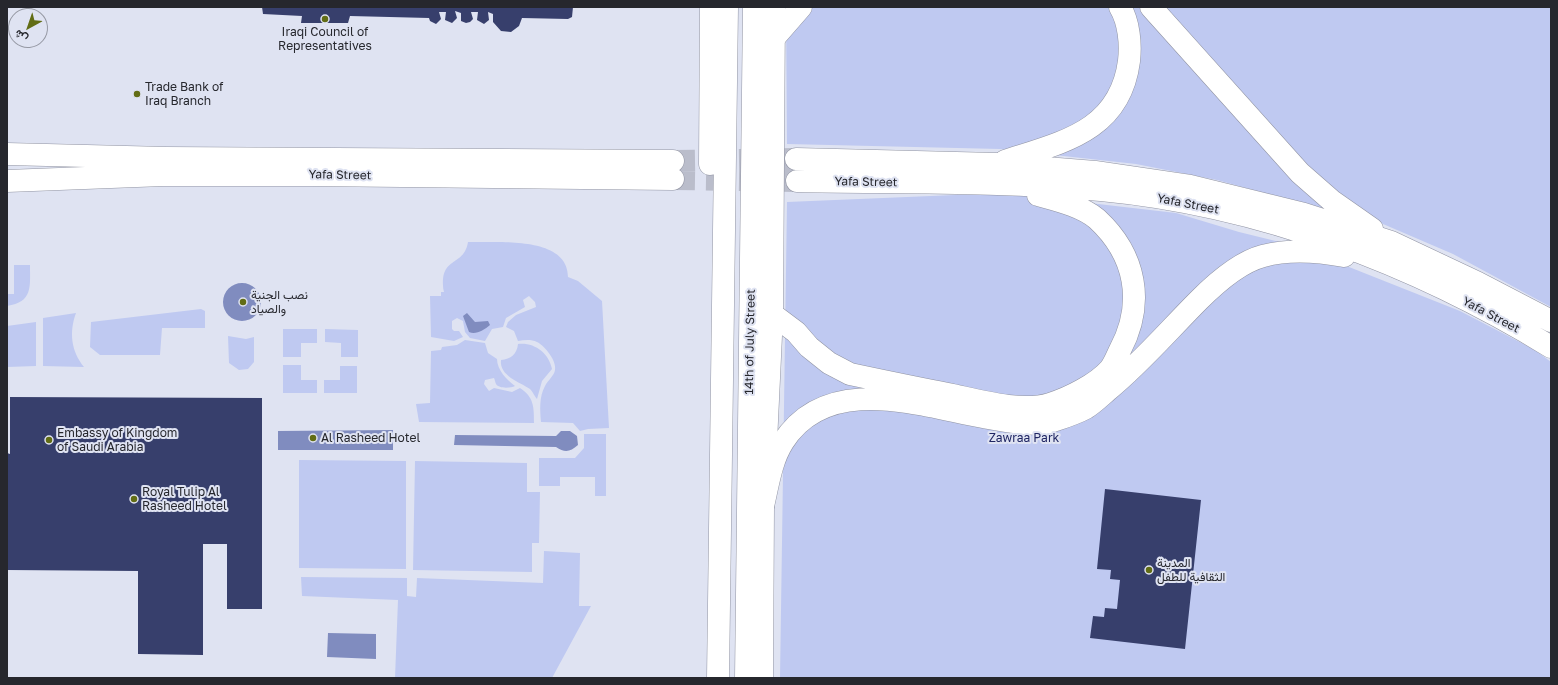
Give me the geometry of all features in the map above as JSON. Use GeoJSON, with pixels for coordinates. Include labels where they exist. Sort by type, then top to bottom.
{"type":"FeatureCollection","features":[{"type":"Feature","properties":{"kind":"main road"},"geometry":{"type":"LineString","coordinates":[[703,678],[711,7]]}},
{"type":"Feature","properties":{"kind":"main road"},"geometry":{"type":"LineString","coordinates":[[718,678],[727,7]]}},
{"type":"Feature","properties":{"kind":"main road","name":"14th of July Street"},"geometry":{"type":"LineString","coordinates":[[733,678],[739,7]]}},
{"type":"Feature","properties":{"kind":"main road","name":"14th of July Street"},"geometry":{"type":"LineString","coordinates":[[746,678],[754,7]]}},
{"type":"Feature","properties":{"kind":"main road"},"geometry":{"type":"LineString","coordinates":[[762,678],[763,506],[772,314],[774,7]]}},
{"type":"Feature","properties":{"kind":"main road"},"geometry":{"type":"LineString","coordinates":[[774,38],[801,7]]}},
{"type":"Feature","properties":{"kind":"main road"},"geometry":{"type":"LineString","coordinates":[[996,174],[1069,140],[1089,129],[1106,114],[1119,96],[1127,74],[1130,50],[1128,31],[1120,7]]}},
{"type":"Feature","properties":{"kind":"main road"},"geometry":{"type":"LineString","coordinates":[[1151,7],[1300,173],[1389,253]]}},
{"type":"Feature","properties":{"kind":"main road","name":"Yafa Street"},"geometry":{"type":"LineString","coordinates":[[7,154],[673,170],[163,176],[7,180]]}},
{"type":"Feature","properties":{"kind":"main road","name":"Yafa Street"},"geometry":{"type":"LineString","coordinates":[[796,159],[996,174],[1152,197],[1235,213],[1299,231],[1389,253],[1478,283],[1551,321]]}},
{"type":"Feature","properties":{"kind":"main road"},"geometry":{"type":"LineString","coordinates":[[772,314],[796,332],[809,347],[829,363],[850,374],[1011,407],[1049,404],[1083,390],[1110,369],[1125,340],[1134,316],[1135,292],[1129,262],[1116,242],[1096,218],[1066,203],[996,174]]}},
{"type":"Feature","properties":{"kind":"main road","name":"Yafa Street"},"geometry":{"type":"LineString","coordinates":[[797,181],[996,174]]}},
{"type":"Feature","properties":{"kind":"main road"},"geometry":{"type":"LineString","coordinates":[[763,506],[772,467],[783,442],[802,420],[821,408],[852,400],[884,398],[1010,422],[1048,423],[1087,408],[1133,368],[1209,290],[1233,270],[1261,256],[1295,250],[1336,254],[1389,253]]}},
{"type":"Feature","properties":{"kind":"main road","name":"Yafa Street"},"geometry":{"type":"LineString","coordinates":[[1389,253],[1467,301],[1551,347]]}},
{"type":"Feature","properties":{"kind":"green space"},"geometry":{"type":"Polygon","coordinates":[[[786,7],[1551,7],[1551,307],[1453,254],[1369,218],[1304,204],[1217,180],[1136,164],[1000,149],[787,144],[786,7]]]}},
{"type":"Feature","properties":{"kind":"green space","name":"Zawraa Park"},"geometry":{"type":"Polygon","coordinates":[[[1003,193],[1176,213],[1239,232],[1296,246],[1460,311],[1535,350],[1551,362],[1551,678],[780,678],[787,202],[1003,193]]]}},
{"type":"Feature","properties":{"kind":"green space"},"geometry":{"type":"Polygon","coordinates":[[[468,242],[512,242],[544,248],[556,254],[565,263],[568,277],[578,281],[602,301],[609,428],[580,431],[573,423],[541,422],[541,399],[545,386],[555,370],[554,362],[547,350],[540,344],[530,340],[518,341],[514,331],[506,327],[508,322],[516,315],[536,307],[535,302],[529,296],[523,300],[525,307],[506,318],[503,327],[492,329],[485,341],[470,338],[465,332],[463,321],[457,318],[452,321],[452,329],[454,331],[459,331],[463,337],[454,341],[431,337],[430,296],[441,296],[441,292],[444,292],[443,280],[445,272],[448,267],[462,256],[466,250],[468,242]]]}},
{"type":"Feature","properties":{"kind":"green space"},"geometry":{"type":"Polygon","coordinates":[[[14,265],[30,265],[30,287],[26,297],[22,301],[7,306],[7,294],[14,294],[14,265]]]}},
{"type":"Feature","properties":{"kind":"green space"},"geometry":{"type":"Polygon","coordinates":[[[201,309],[205,311],[205,328],[162,328],[160,355],[100,355],[90,347],[91,322],[201,309]]]}},
{"type":"Feature","properties":{"kind":"green space"},"geometry":{"type":"Polygon","coordinates":[[[76,313],[72,327],[72,341],[76,354],[84,367],[43,366],[43,318],[76,313]]]}},
{"type":"Feature","properties":{"kind":"green space"},"geometry":{"type":"Polygon","coordinates":[[[36,322],[36,366],[7,367],[7,326],[36,322]]]}},
{"type":"Feature","properties":{"kind":"green space"},"geometry":{"type":"Polygon","coordinates":[[[283,329],[317,329],[317,343],[301,343],[301,357],[283,357],[283,329]]]}},
{"type":"Feature","properties":{"kind":"green space"},"geometry":{"type":"Polygon","coordinates":[[[325,329],[358,330],[358,357],[341,357],[341,343],[325,342],[325,329]]]}},
{"type":"Feature","properties":{"kind":"green space"},"geometry":{"type":"Polygon","coordinates":[[[228,336],[246,339],[254,337],[254,362],[248,369],[239,370],[229,363],[228,336]]]}},
{"type":"Feature","properties":{"kind":"green space"},"geometry":{"type":"Polygon","coordinates":[[[465,340],[485,343],[488,353],[497,359],[497,363],[501,371],[515,386],[508,388],[500,387],[496,384],[494,378],[485,380],[484,384],[489,391],[494,388],[512,392],[520,388],[525,391],[531,399],[534,412],[534,423],[419,422],[416,404],[430,403],[431,351],[441,350],[442,347],[457,345],[465,340]]]}},
{"type":"Feature","properties":{"kind":"green space"},"geometry":{"type":"Polygon","coordinates":[[[518,344],[535,347],[548,358],[550,363],[552,369],[542,381],[537,399],[530,389],[511,378],[501,366],[501,360],[513,355],[518,344]]]}},
{"type":"Feature","properties":{"kind":"green space"},"geometry":{"type":"Polygon","coordinates":[[[283,365],[301,365],[301,380],[317,380],[317,393],[283,393],[283,365]]]}},
{"type":"Feature","properties":{"kind":"green space"},"geometry":{"type":"Polygon","coordinates":[[[340,366],[357,366],[357,393],[324,393],[324,380],[340,380],[340,366]]]}},
{"type":"Feature","properties":{"kind":"green space"},"geometry":{"type":"Polygon","coordinates":[[[584,434],[606,434],[606,496],[595,496],[595,477],[560,477],[560,486],[539,486],[539,458],[575,458],[584,448],[584,434]]]}},
{"type":"Feature","properties":{"kind":"green space"},"geometry":{"type":"Polygon","coordinates":[[[299,460],[406,461],[406,569],[299,568],[299,460]]]}},
{"type":"Feature","properties":{"kind":"green space"},"geometry":{"type":"Polygon","coordinates":[[[415,461],[527,463],[527,492],[540,492],[539,543],[532,543],[532,572],[413,570],[415,461]]]}},
{"type":"Feature","properties":{"kind":"green space"},"geometry":{"type":"Polygon","coordinates":[[[544,551],[580,553],[579,606],[591,606],[552,678],[395,678],[398,600],[302,596],[301,577],[407,578],[407,596],[416,597],[417,578],[543,583],[544,551]]]}},
{"type":"Feature","properties":{"kind":"shaded area"},"geometry":{"type":"Polygon","coordinates":[[[238,283],[246,283],[253,286],[258,291],[261,302],[258,313],[253,318],[246,321],[238,321],[231,318],[226,313],[223,306],[223,298],[226,291],[231,286],[238,283]]]}},
{"type":"Feature","properties":{"kind":"shaded area"},"geometry":{"type":"Polygon","coordinates":[[[467,313],[475,322],[488,321],[490,325],[477,332],[469,332],[463,316],[467,313]]]}},
{"type":"Feature","properties":{"kind":"shaded area"},"geometry":{"type":"Polygon","coordinates":[[[393,430],[393,450],[278,450],[278,431],[393,430]]]}},
{"type":"Feature","properties":{"kind":"shaded area"},"geometry":{"type":"Polygon","coordinates":[[[561,431],[570,431],[577,436],[578,445],[567,451],[556,447],[454,445],[455,435],[556,436],[561,431]]]}},
{"type":"Feature","properties":{"kind":"shaded area"},"geometry":{"type":"Polygon","coordinates":[[[328,633],[376,634],[376,659],[327,657],[328,633]]]}},
{"type":"Feature","properties":{"kind":"building","name":"Iraqi Council of Representatives"},"geometry":{"type":"Polygon","coordinates":[[[262,7],[573,7],[572,17],[568,19],[522,18],[519,26],[511,32],[501,31],[493,22],[493,14],[488,12],[489,20],[484,24],[477,20],[478,12],[471,12],[473,19],[466,23],[461,21],[461,13],[455,11],[457,18],[452,23],[445,20],[446,12],[439,12],[441,19],[436,24],[430,21],[429,18],[350,16],[348,23],[301,23],[302,16],[263,14],[262,7]]]}},
{"type":"Feature","properties":{"kind":"building","name":"Royal Tulip Al Rasheed Hotel"},"geometry":{"type":"Polygon","coordinates":[[[10,397],[262,398],[262,609],[227,609],[227,544],[203,544],[203,655],[138,654],[138,571],[7,570],[7,453],[10,454],[10,397]]]}},
{"type":"Feature","properties":{"kind":"building","name":"المدينة الثقافية للطفل"},"geometry":{"type":"Polygon","coordinates":[[[1105,489],[1201,500],[1185,649],[1090,638],[1093,616],[1104,617],[1105,608],[1117,609],[1120,580],[1110,579],[1111,570],[1097,569],[1105,489]]]}},
{"type":"Feature","properties":{"kind":"tunnel"},"geometry":{"type":"LineString","coordinates":[[673,161],[796,159]]}},
{"type":"Feature","properties":{"kind":"tunnel"},"geometry":{"type":"LineString","coordinates":[[673,179],[797,181]]}},
{"type":"Feature","properties":{"kind":"place","name":"Iraqi Council of Representatives"},"geometry":{"type":"Point","coordinates":[325,19]}},
{"type":"Feature","properties":{"kind":"place","name":"Trade Bank of Iraq Branch"},"geometry":{"type":"Point","coordinates":[137,94]}},
{"type":"Feature","properties":{"kind":"place","name":"نصب الجنية والصياد"},"geometry":{"type":"Point","coordinates":[243,302]}},
{"type":"Feature","properties":{"kind":"place","name":"Al Rasheed Hotel"},"geometry":{"type":"Point","coordinates":[313,438]}},
{"type":"Feature","properties":{"kind":"place","name":"Embassy of Kingdom of Saudi Arabia"},"geometry":{"type":"Point","coordinates":[49,440]}},
{"type":"Feature","properties":{"kind":"place","name":"Royal Tulip Al Rasheed Hotel"},"geometry":{"type":"Point","coordinates":[134,499]}},
{"type":"Feature","properties":{"kind":"place","name":"المدينة الثقافية للطفل"},"geometry":{"type":"Point","coordinates":[1149,570]}}]}
